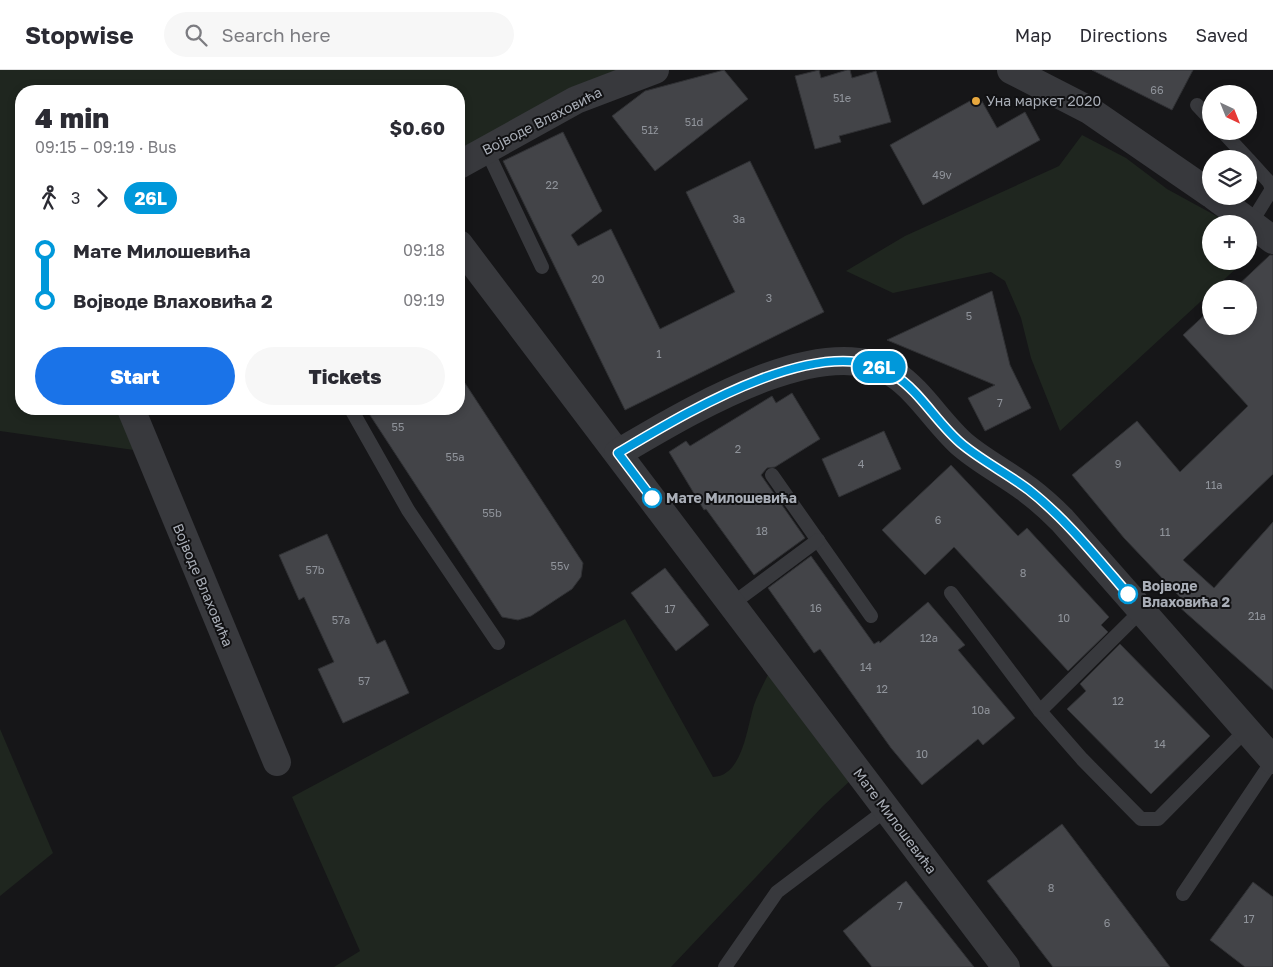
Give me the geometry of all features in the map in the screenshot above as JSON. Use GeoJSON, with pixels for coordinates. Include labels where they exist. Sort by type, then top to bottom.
{"type":"FeatureCollection","features":[{"type":"Feature","properties":{"kind":"street","name":"Војводе Влаховића"},"geometry":{"type":"LineString","coordinates":[[465,161],[576,100],[654,70]]}},
{"type":"Feature","properties":{"kind":"street"},"geometry":{"type":"LineString","coordinates":[[1011,70],[1089,110],[1202,187]]}},
{"type":"Feature","properties":{"kind":"street"},"geometry":{"type":"LineString","coordinates":[[1227,205],[1240,215]]}},
{"type":"Feature","properties":{"kind":"street"},"geometry":{"type":"LineString","coordinates":[[1257,228],[1273,240]]}},
{"type":"Feature","properties":{"kind":"street","name":"Мате Милошевића"},"geometry":{"type":"LineString","coordinates":[[465,252],[1006,967]]}},
{"type":"Feature","properties":{"kind":"street"},"geometry":{"type":"LineString","coordinates":[[618,453],[664,426],[731,392],[787,370],[835,362],[861,362],[880,367],[896,375],[961,443],[1043,502],[1068,526],[1273,760]]}},
{"type":"Feature","properties":{"kind":"street","name":"Војводе Влаховића"},"geometry":{"type":"LineString","coordinates":[[133,415],[163,491],[277,762]]}},
{"type":"Feature","properties":{"kind":"lane"},"geometry":{"type":"LineString","coordinates":[[1197,105],[1202,110]]}},
{"type":"Feature","properties":{"kind":"lane"},"geometry":{"type":"LineString","coordinates":[[1230,140],[1240,150]]}},
{"type":"Feature","properties":{"kind":"lane"},"geometry":{"type":"LineString","coordinates":[[486,149],[542,267]]}},
{"type":"Feature","properties":{"kind":"lane"},"geometry":{"type":"LineString","coordinates":[[1256,215],[1272,190],[1269,182],[1257,169]]}},
{"type":"Feature","properties":{"kind":"lane"},"geometry":{"type":"LineString","coordinates":[[354,415],[408,510],[498,643]]}},
{"type":"Feature","properties":{"kind":"lane"},"geometry":{"type":"LineString","coordinates":[[772,475],[871,616]]}},
{"type":"Feature","properties":{"kind":"lane"},"geometry":{"type":"LineString","coordinates":[[732,604],[818,540]]}},
{"type":"Feature","properties":{"kind":"lane"},"geometry":{"type":"LineString","coordinates":[[951,593],[1040,711],[1082,759],[1141,819],[1158,819],[1246,730]]}},
{"type":"Feature","properties":{"kind":"lane"},"geometry":{"type":"LineString","coordinates":[[1040,711],[1142,610]]}},
{"type":"Feature","properties":{"kind":"lane"},"geometry":{"type":"LineString","coordinates":[[1183,894],[1273,760]]}},
{"type":"Feature","properties":{"kind":"lane"},"geometry":{"type":"LineString","coordinates":[[726,967],[777,892],[886,810]]}},
{"type":"Feature","properties":{"kind":"shaded area"},"geometry":{"type":"Polygon","coordinates":[[[0,70],[655,70],[465,162],[465,85],[15,85],[15,415],[133,415],[148,452],[0,431],[0,70]]]}},
{"type":"Feature","properties":{"kind":"shaded area"},"geometry":{"type":"Polygon","coordinates":[[[1082,135],[1126,158],[1167,189],[1215,215],[1202,215],[1202,270],[1234,270],[1224,280],[1202,280],[1202,300],[1060,431],[1031,358],[1021,318],[1005,281],[991,272],[893,293],[846,271],[905,236],[1059,166],[1082,135]]]}},
{"type":"Feature","properties":{"kind":"shaded area"},"geometry":{"type":"Polygon","coordinates":[[[625,619],[713,777],[723,775],[737,760],[746,737],[754,705],[769,673],[851,780],[823,806],[671,967],[334,967],[360,951],[292,797],[625,619]]]}},
{"type":"Feature","properties":{"kind":"shaded area"},"geometry":{"type":"Polygon","coordinates":[[[0,729],[53,853],[0,896],[0,729]]]}},
{"type":"Feature","properties":{"kind":"building"},"geometry":{"type":"Polygon","coordinates":[[[724,70],[748,99],[655,171],[612,116],[645,91],[724,70]]]}},
{"type":"Feature","properties":{"kind":"building"},"geometry":{"type":"Polygon","coordinates":[[[819,70],[821,78],[847,70],[850,70],[852,78],[876,71],[891,122],[839,136],[841,142],[815,149],[795,76],[819,70]]]}},
{"type":"Feature","properties":{"kind":"building"},"geometry":{"type":"Polygon","coordinates":[[[1092,70],[1193,70],[1172,110],[1092,70]]]}},
{"type":"Feature","properties":{"kind":"building"},"geometry":{"type":"Polygon","coordinates":[[[979,96],[997,128],[1025,112],[1040,140],[923,205],[890,145],[979,96]]]}},
{"type":"Feature","properties":{"kind":"building"},"geometry":{"type":"Polygon","coordinates":[[[563,132],[602,211],[571,235],[578,246],[611,229],[660,329],[735,292],[686,192],[750,161],[824,312],[625,410],[503,161],[563,132]]]}},
{"type":"Feature","properties":{"kind":"building"},"geometry":{"type":"Polygon","coordinates":[[[1270,255],[1273,255],[1273,474],[1183,560],[1214,588],[1273,522],[1273,690],[1177,605],[1182,599],[1124,538],[1072,475],[1137,421],[1180,472],[1248,406],[1183,335],[1202,317],[1202,335],[1257,335],[1257,280],[1244,280],[1254,270],[1257,270],[1257,267],[1270,255]]]}},
{"type":"Feature","properties":{"kind":"building"},"geometry":{"type":"Polygon","coordinates":[[[992,291],[1010,365],[1031,408],[985,431],[968,398],[995,385],[887,340],[992,291]]]}},
{"type":"Feature","properties":{"kind":"building"},"geometry":{"type":"Polygon","coordinates":[[[465,383],[583,563],[581,577],[572,589],[531,616],[518,620],[502,617],[370,415],[465,415],[465,383]]]}},
{"type":"Feature","properties":{"kind":"building"},"geometry":{"type":"Polygon","coordinates":[[[792,393],[820,439],[775,467],[767,468],[761,475],[805,538],[754,575],[706,509],[704,510],[669,452],[686,441],[690,446],[772,396],[776,403],[792,393]]]}},
{"type":"Feature","properties":{"kind":"building"},"geometry":{"type":"Polygon","coordinates":[[[884,431],[901,469],[839,497],[822,459],[884,431]]]}},
{"type":"Feature","properties":{"kind":"building"},"geometry":{"type":"Polygon","coordinates":[[[951,465],[1018,536],[1027,528],[1109,617],[1101,625],[1108,632],[1068,671],[954,547],[925,575],[882,530],[951,465]]]}},
{"type":"Feature","properties":{"kind":"building"},"geometry":{"type":"Polygon","coordinates":[[[327,534],[377,644],[385,640],[409,693],[343,723],[318,669],[334,662],[304,597],[299,600],[279,555],[327,534]]]}},
{"type":"Feature","properties":{"kind":"building"},"geometry":{"type":"Polygon","coordinates":[[[811,556],[874,644],[879,641],[880,643],[928,602],[965,645],[958,650],[1015,718],[983,745],[978,739],[922,785],[891,748],[820,649],[814,653],[768,588],[811,556]]]}},
{"type":"Feature","properties":{"kind":"building"},"geometry":{"type":"Polygon","coordinates":[[[665,568],[709,625],[676,651],[631,593],[665,568]]]}},
{"type":"Feature","properties":{"kind":"building"},"geometry":{"type":"Polygon","coordinates":[[[1120,644],[1210,736],[1151,794],[1067,709],[1086,691],[1080,684],[1120,644]]]}},
{"type":"Feature","properties":{"kind":"building"},"geometry":{"type":"Polygon","coordinates":[[[1062,824],[1170,967],[1053,967],[987,881],[1062,824]]]}},
{"type":"Feature","properties":{"kind":"building"},"geometry":{"type":"Polygon","coordinates":[[[906,881],[974,967],[872,967],[843,931],[906,881]]]}},
{"type":"Feature","properties":{"kind":"building"},"geometry":{"type":"Polygon","coordinates":[[[1253,882],[1273,897],[1273,967],[1245,967],[1210,940],[1253,882]]]}},
{"type":"Feature","properties":{"kind":"bus line","name":"26L"},"geometry":{"type":"LineString","coordinates":[[652,498],[618,453],[664,426],[756,381],[808,365],[827,362],[861,362],[880,367],[896,375],[961,443],[974,454],[1028,489],[1043,502],[1062,520],[1128,594]]}},
{"type":"Feature","properties":{"kind":"place","name":"Уна маркет 2020"},"geometry":{"type":"Point","coordinates":[976,101]}},
{"type":"Feature","properties":{"kind":"place","name":"Мате Милошевића"},"geometry":{"type":"Point","coordinates":[652,498]}},
{"type":"Feature","properties":{"kind":"place","name":"Војводе Влаховића 2"},"geometry":{"type":"Point","coordinates":[1128,594]}}]}
